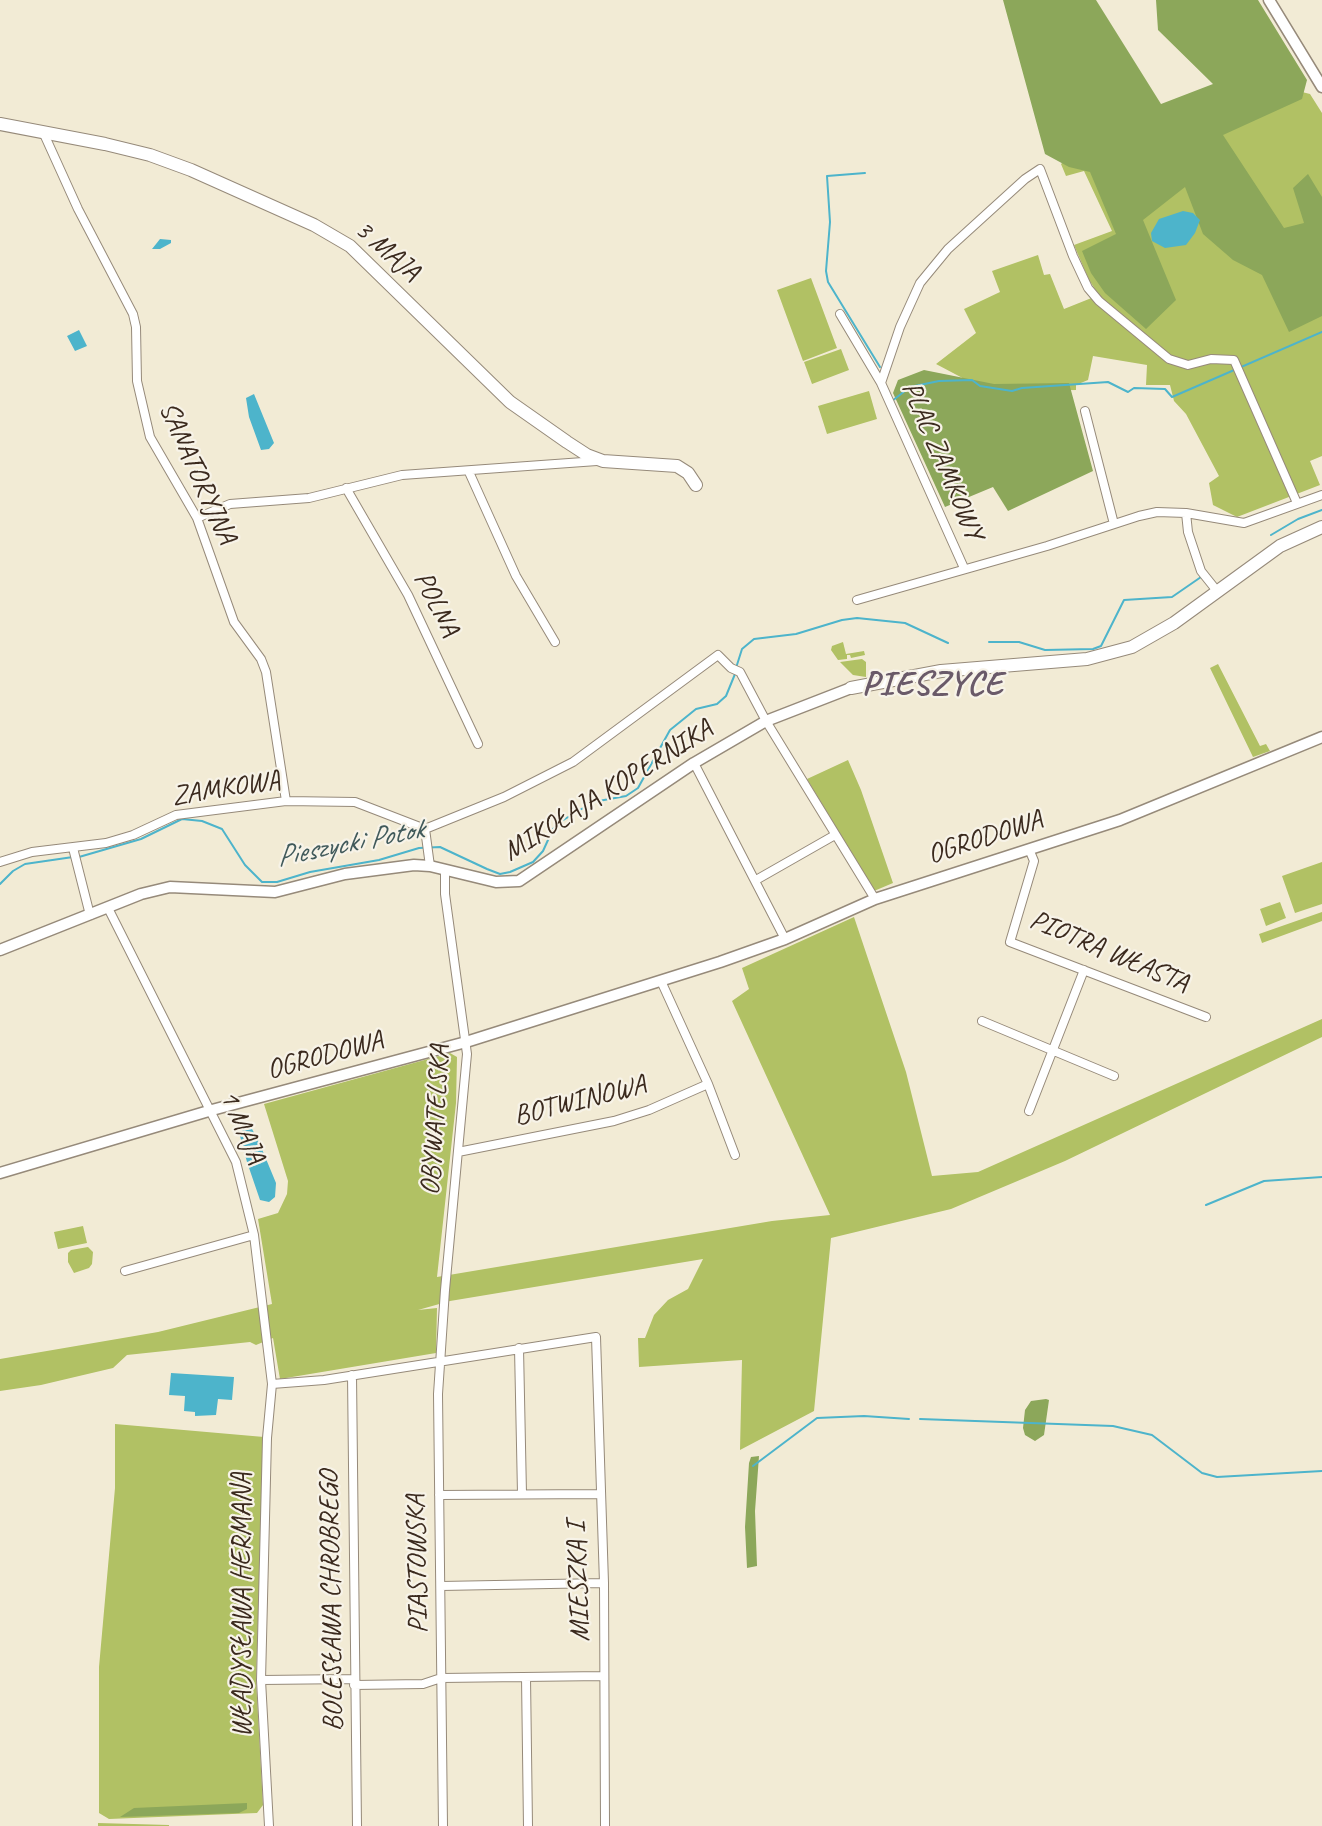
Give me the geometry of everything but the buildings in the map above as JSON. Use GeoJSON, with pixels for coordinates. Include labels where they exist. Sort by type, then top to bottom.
{"type":"FeatureCollection","features":[{"type":"Feature","properties":{"kind":"main road","name":"3 MAJA"},"geometry":{"type":"LineString","coordinates":[[0,124],[150,155],[191,170],[314,225],[350,246],[510,402],[587,455],[603,461],[677,466],[688,473],[696,485]]}},
{"type":"Feature","properties":{"kind":"main road"},"geometry":{"type":"LineString","coordinates":[[851,688],[941,672],[1087,659],[1111,654],[1152,637],[1213,587],[1280,546],[1322,527]]}},
{"type":"Feature","properties":{"kind":"street"},"geometry":{"type":"LineString","coordinates":[[1269,0],[1322,87]]}},
{"type":"Feature","properties":{"kind":"street","name":"SANATORYJNA"},"geometry":{"type":"LineString","coordinates":[[44,134],[78,209],[133,314],[137,334],[136,381],[150,437],[163,464],[197,518],[234,622],[261,659],[266,672],[286,801]]}},
{"type":"Feature","properties":{"kind":"street","name":"PLAC ZAMKOWY"},"geometry":{"type":"LineString","coordinates":[[964,568],[881,383],[900,327],[920,283],[948,249],[1025,179],[1040,169],[1073,256],[1088,288],[1099,301],[1169,359],[1188,364],[1211,359],[1234,360],[1297,503]]}},
{"type":"Feature","properties":{"kind":"street"},"geometry":{"type":"LineString","coordinates":[[840,315],[881,383]]}},
{"type":"Feature","properties":{"kind":"street"},"geometry":{"type":"LineString","coordinates":[[1085,411],[1114,524]]}},
{"type":"Feature","properties":{"kind":"street"},"geometry":{"type":"LineString","coordinates":[[197,518],[230,504],[292,501],[429,471],[469,472],[603,461]]}},
{"type":"Feature","properties":{"kind":"street"},"geometry":{"type":"LineString","coordinates":[[469,472],[516,576],[555,642]]}},
{"type":"Feature","properties":{"kind":"street","name":"POLNA"},"geometry":{"type":"LineString","coordinates":[[346,488],[408,595],[477,744]]}},
{"type":"Feature","properties":{"kind":"street"},"geometry":{"type":"LineString","coordinates":[[857,600],[1157,512],[1186,513],[1244,523],[1322,495]]}},
{"type":"Feature","properties":{"kind":"street"},"geometry":{"type":"LineString","coordinates":[[1186,513],[1188,532],[1201,571],[1213,587]]}},
{"type":"Feature","properties":{"kind":"street"},"geometry":{"type":"LineString","coordinates":[[430,866],[425,829],[504,797],[573,762],[718,655],[731,668],[740,672],[766,721],[875,899]]}},
{"type":"Feature","properties":{"kind":"street","name":"MIKOŁAJA KOPERNIKA"},"geometry":{"type":"LineString","coordinates":[[0,950],[141,894],[170,887],[275,891],[385,867],[430,866],[496,882],[519,881],[694,763],[766,721],[851,688]]}},
{"type":"Feature","properties":{"kind":"street","name":"OGRODOWA"},"geometry":{"type":"LineString","coordinates":[[0,1173],[212,1110],[466,1042],[661,981],[785,939],[875,899],[1120,820],[1322,737]]}},
{"type":"Feature","properties":{"kind":"street"},"geometry":{"type":"LineString","coordinates":[[694,763],[785,939]]}},
{"type":"Feature","properties":{"kind":"street","name":"ZAMKOWA"},"geometry":{"type":"LineString","coordinates":[[0,862],[32,852],[74,854],[133,835],[176,815],[286,801],[355,802],[425,829]]}},
{"type":"Feature","properties":{"kind":"street"},"geometry":{"type":"LineString","coordinates":[[756,880],[835,836]]}},
{"type":"Feature","properties":{"kind":"street","name":"PIOTRA WŁASTA"},"geometry":{"type":"LineString","coordinates":[[1029,849],[1034,861],[1010,942],[1206,1017]]}},
{"type":"Feature","properties":{"kind":"street"},"geometry":{"type":"LineString","coordinates":[[74,854],[90,915]]}},
{"type":"Feature","properties":{"kind":"street","name":"OBYWATELSKA"},"geometry":{"type":"LineString","coordinates":[[444,1302],[466,1042],[445,894],[445,870]]}},
{"type":"Feature","properties":{"kind":"street","name":"1 MAJA"},"geometry":{"type":"LineString","coordinates":[[108,908],[212,1110],[236,1162],[254,1235],[272,1384]]}},
{"type":"Feature","properties":{"kind":"street"},"geometry":{"type":"LineString","coordinates":[[1029,1111],[1084,970]]}},
{"type":"Feature","properties":{"kind":"street"},"geometry":{"type":"LineString","coordinates":[[661,981],[708,1084],[735,1155]]}},
{"type":"Feature","properties":{"kind":"street"},"geometry":{"type":"LineString","coordinates":[[982,1021],[1114,1076]]}},
{"type":"Feature","properties":{"kind":"street","name":"BOTWINOWA"},"geometry":{"type":"LineString","coordinates":[[458,1152],[614,1121],[649,1110],[708,1084]]}},
{"type":"Feature","properties":{"kind":"street"},"geometry":{"type":"LineString","coordinates":[[125,1271],[254,1235]]}},
{"type":"Feature","properties":{"kind":"street","name":"PIASTOWSKA"},"geometry":{"type":"LineString","coordinates":[[443,1826],[439,1361],[444,1302]]}},
{"type":"Feature","properties":{"kind":"street","name":"MIESZKA I"},"geometry":{"type":"LineString","coordinates":[[519,1348],[596,1337],[599,1494],[604,1583],[605,1826]]}},
{"type":"Feature","properties":{"kind":"street"},"geometry":{"type":"LineString","coordinates":[[272,1384],[351,1375],[519,1348],[522,1494]]}},
{"type":"Feature","properties":{"kind":"street","name":"BOLESŁAWA CHROBREGO"},"geometry":{"type":"LineString","coordinates":[[351,1375],[357,1826]]}},
{"type":"Feature","properties":{"kind":"street","name":"WŁADYSŁAWA HERMANA"},"geometry":{"type":"LineString","coordinates":[[269,1826],[261,1680],[267,1438],[272,1384]]}},
{"type":"Feature","properties":{"kind":"street"},"geometry":{"type":"LineString","coordinates":[[439,1495],[599,1494]]}},
{"type":"Feature","properties":{"kind":"street"},"geometry":{"type":"LineString","coordinates":[[441,1586],[604,1583]]}},
{"type":"Feature","properties":{"kind":"street"},"geometry":{"type":"LineString","coordinates":[[261,1680],[423,1684],[441,1678],[604,1676]]}},
{"type":"Feature","properties":{"kind":"street"},"geometry":{"type":"LineString","coordinates":[[526,1677],[528,1826]]}},
{"type":"Feature","properties":{"kind":"green space"},"geometry":{"type":"Polygon","coordinates":[[[1003,0],[1096,0],[1161,104],[1213,84],[1158,30],[1156,0],[1258,0],[1307,80],[1302,99],[1223,135],[1284,228],[1304,223],[1293,188],[1308,174],[1322,197],[1322,316],[1289,332],[1262,275],[1233,260],[1203,234],[1185,187],[1143,220],[1176,300],[1146,329],[1105,293],[1091,273],[1082,251],[1116,234],[1090,172],[1069,167],[1045,154],[1003,0]]]}},
{"type":"Feature","properties":{"kind":"green space"},"geometry":{"type":"Polygon","coordinates":[[[1302,92],[1310,94],[1322,113],[1322,456],[1310,461],[1320,485],[1237,517],[1213,505],[1209,483],[1219,476],[1186,414],[1174,401],[1170,385],[1146,385],[1147,365],[1093,356],[1088,380],[1076,385],[1076,390],[989,392],[936,364],[976,333],[964,309],[1000,292],[992,271],[1038,255],[1044,275],[1050,274],[1064,309],[1099,295],[1089,280],[1074,245],[1112,231],[1084,171],[1066,176],[1061,164],[1079,147],[1302,92]]]}},
{"type":"Feature","properties":{"kind":"green space"},"geometry":{"type":"Polygon","coordinates":[[[811,278],[837,348],[803,361],[777,290],[811,278]]]}},
{"type":"Feature","properties":{"kind":"green space"},"geometry":{"type":"Polygon","coordinates":[[[841,349],[849,370],[812,384],[804,362],[841,349]]]}},
{"type":"Feature","properties":{"kind":"green space"},"geometry":{"type":"Polygon","coordinates":[[[924,370],[994,384],[1069,383],[1093,471],[1008,511],[993,487],[945,507],[893,393],[898,380],[924,370]]]}},
{"type":"Feature","properties":{"kind":"green space"},"geometry":{"type":"Polygon","coordinates":[[[869,391],[877,419],[827,434],[818,406],[869,391]]]}},
{"type":"Feature","properties":{"kind":"green space"},"geometry":{"type":"Polygon","coordinates":[[[843,642],[846,654],[864,651],[865,655],[851,658],[847,655],[847,659],[838,660],[831,650],[832,646],[843,642]]]}},
{"type":"Feature","properties":{"kind":"green space"},"geometry":{"type":"Polygon","coordinates":[[[862,659],[866,662],[866,677],[853,675],[840,662],[862,659]]]}},
{"type":"Feature","properties":{"kind":"green space"},"geometry":{"type":"Polygon","coordinates":[[[1218,664],[1260,746],[1266,744],[1270,751],[1253,757],[1210,668],[1218,664]]]}},
{"type":"Feature","properties":{"kind":"green space"},"geometry":{"type":"Polygon","coordinates":[[[848,760],[861,790],[893,883],[874,891],[807,779],[848,760]]]}},
{"type":"Feature","properties":{"kind":"green space"},"geometry":{"type":"Polygon","coordinates":[[[1322,862],[1322,904],[1295,913],[1282,876],[1322,862]]]}},
{"type":"Feature","properties":{"kind":"green space"},"geometry":{"type":"Polygon","coordinates":[[[1280,902],[1286,918],[1266,926],[1260,909],[1280,902]]]}},
{"type":"Feature","properties":{"kind":"green space"},"geometry":{"type":"Polygon","coordinates":[[[1322,912],[1322,921],[1262,943],[1259,934],[1322,912]]]}},
{"type":"Feature","properties":{"kind":"green space"},"geometry":{"type":"Polygon","coordinates":[[[854,917],[906,1072],[932,1176],[978,1172],[1322,1019],[1322,1037],[1065,1161],[951,1209],[831,1238],[814,1411],[740,1450],[742,1360],[639,1367],[638,1338],[645,1338],[654,1315],[668,1300],[688,1289],[703,1259],[450,1301],[418,1310],[437,1308],[436,1353],[280,1379],[273,1338],[256,1345],[250,1342],[127,1355],[113,1368],[41,1385],[0,1391],[0,1359],[158,1332],[272,1304],[258,1219],[278,1213],[287,1194],[288,1181],[264,1104],[450,1053],[457,1057],[456,1103],[437,1277],[772,1221],[830,1215],[732,1001],[749,989],[742,968],[854,917]]]}},
{"type":"Feature","properties":{"kind":"green space"},"geometry":{"type":"Polygon","coordinates":[[[83,1226],[87,1243],[58,1249],[54,1232],[83,1226]]]}},
{"type":"Feature","properties":{"kind":"green space"},"geometry":{"type":"Polygon","coordinates":[[[88,1247],[93,1252],[92,1264],[89,1268],[74,1273],[68,1262],[68,1253],[71,1250],[88,1247]]]}},
{"type":"Feature","properties":{"kind":"green space"},"geometry":{"type":"Polygon","coordinates":[[[1049,1400],[1044,1435],[1035,1441],[1025,1435],[1023,1428],[1025,1410],[1031,1401],[1049,1400]]]}},
{"type":"Feature","properties":{"kind":"green space"},"geometry":{"type":"Polygon","coordinates":[[[115,1424],[264,1437],[256,1679],[263,1805],[257,1813],[109,1819],[99,1813],[99,1667],[115,1488],[115,1424]]]}},
{"type":"Feature","properties":{"kind":"green space"},"geometry":{"type":"Polygon","coordinates":[[[759,1456],[755,1511],[757,1566],[747,1568],[745,1527],[749,1463],[751,1457],[759,1456]]]}},
{"type":"Feature","properties":{"kind":"green space"},"geometry":{"type":"Polygon","coordinates":[[[247,1803],[247,1809],[239,1813],[120,1817],[134,1808],[247,1803]]]}},
{"type":"Feature","properties":{"kind":"green space"},"geometry":{"type":"Polygon","coordinates":[[[98,1823],[169,1825],[169,1826],[98,1826],[98,1823]]]}},
{"type":"Feature","properties":{"kind":"water"},"geometry":{"type":"Polygon","coordinates":[[[1183,211],[1193,213],[1200,220],[1195,233],[1186,245],[1165,248],[1152,241],[1151,233],[1159,219],[1183,211]]]}},
{"type":"Feature","properties":{"kind":"water"},"geometry":{"type":"Polygon","coordinates":[[[160,239],[171,240],[171,243],[160,249],[152,249],[160,239]]]}},
{"type":"Feature","properties":{"kind":"water"},"geometry":{"type":"Polygon","coordinates":[[[79,330],[87,346],[75,351],[67,336],[79,330]]]}},
{"type":"Feature","properties":{"kind":"water"},"geometry":{"type":"Polygon","coordinates":[[[254,394],[274,443],[269,449],[261,450],[249,417],[246,398],[254,394]]]}},
{"type":"Feature","properties":{"kind":"water"},"geometry":{"type":"Polygon","coordinates":[[[243,1129],[252,1129],[259,1142],[276,1183],[275,1197],[269,1202],[260,1200],[247,1162],[240,1136],[243,1129]]]}},
{"type":"Feature","properties":{"kind":"water"},"geometry":{"type":"Polygon","coordinates":[[[171,1373],[234,1377],[232,1400],[218,1399],[216,1415],[195,1416],[195,1412],[184,1411],[185,1396],[169,1395],[171,1373]]]}},
{"type":"Feature","properties":{"kind":"waterway"},"geometry":{"type":"LineString","coordinates":[[865,173],[827,176],[830,222],[826,271],[828,282],[880,367]]}},
{"type":"Feature","properties":{"kind":"waterway"},"geometry":{"type":"LineString","coordinates":[[892,401],[910,387],[939,381],[972,380],[980,386],[1012,391],[1022,388],[1108,382],[1128,392],[1134,388],[1165,389],[1172,397],[1322,332]]}},
{"type":"Feature","properties":{"kind":"waterway","name":"Pieszycki Potok"},"geometry":{"type":"LineString","coordinates":[[1271,535],[1298,519],[1322,510]]}},
{"type":"Feature","properties":{"kind":"waterway","name":"Pieszycki Potok"},"geometry":{"type":"LineString","coordinates":[[989,642],[1019,642],[1045,650],[1093,649],[1101,646],[1124,600],[1172,597],[1201,577]]}},
{"type":"Feature","properties":{"kind":"waterway","name":"Pieszycki Potok"},"geometry":{"type":"LineString","coordinates":[[736,668],[742,649],[754,639],[796,634],[842,620],[857,618],[905,623],[948,643]]}},
{"type":"Feature","properties":{"kind":"waterway","name":"Pieszycki Potok"},"geometry":{"type":"LineString","coordinates":[[79,857],[141,839],[182,819],[202,821],[222,829],[245,865],[262,882],[277,882],[310,872],[379,860],[419,848],[440,847],[500,874],[510,872],[533,862],[543,851],[553,829],[560,822],[593,802],[626,796],[638,788],[670,730],[696,709],[717,704],[726,696],[735,674]]}},
{"type":"Feature","properties":{"kind":"waterway","name":"Pieszycki Potok"},"geometry":{"type":"LineString","coordinates":[[0,884],[13,871],[25,864],[73,857]]}},
{"type":"Feature","properties":{"kind":"waterway"},"geometry":{"type":"LineString","coordinates":[[1206,1205],[1264,1181],[1322,1177]]}},
{"type":"Feature","properties":{"kind":"waterway"},"geometry":{"type":"LineString","coordinates":[[753,1466],[817,1418],[864,1416],[909,1419]]}},
{"type":"Feature","properties":{"kind":"waterway"},"geometry":{"type":"LineString","coordinates":[[920,1419],[1113,1426],[1152,1435],[1202,1473],[1217,1477],[1322,1471]]}},
{"type":"Feature","properties":{"kind":"district","name":"PIESZYCE"},"geometry":{"type":"Point","coordinates":[933,685]}}]}
